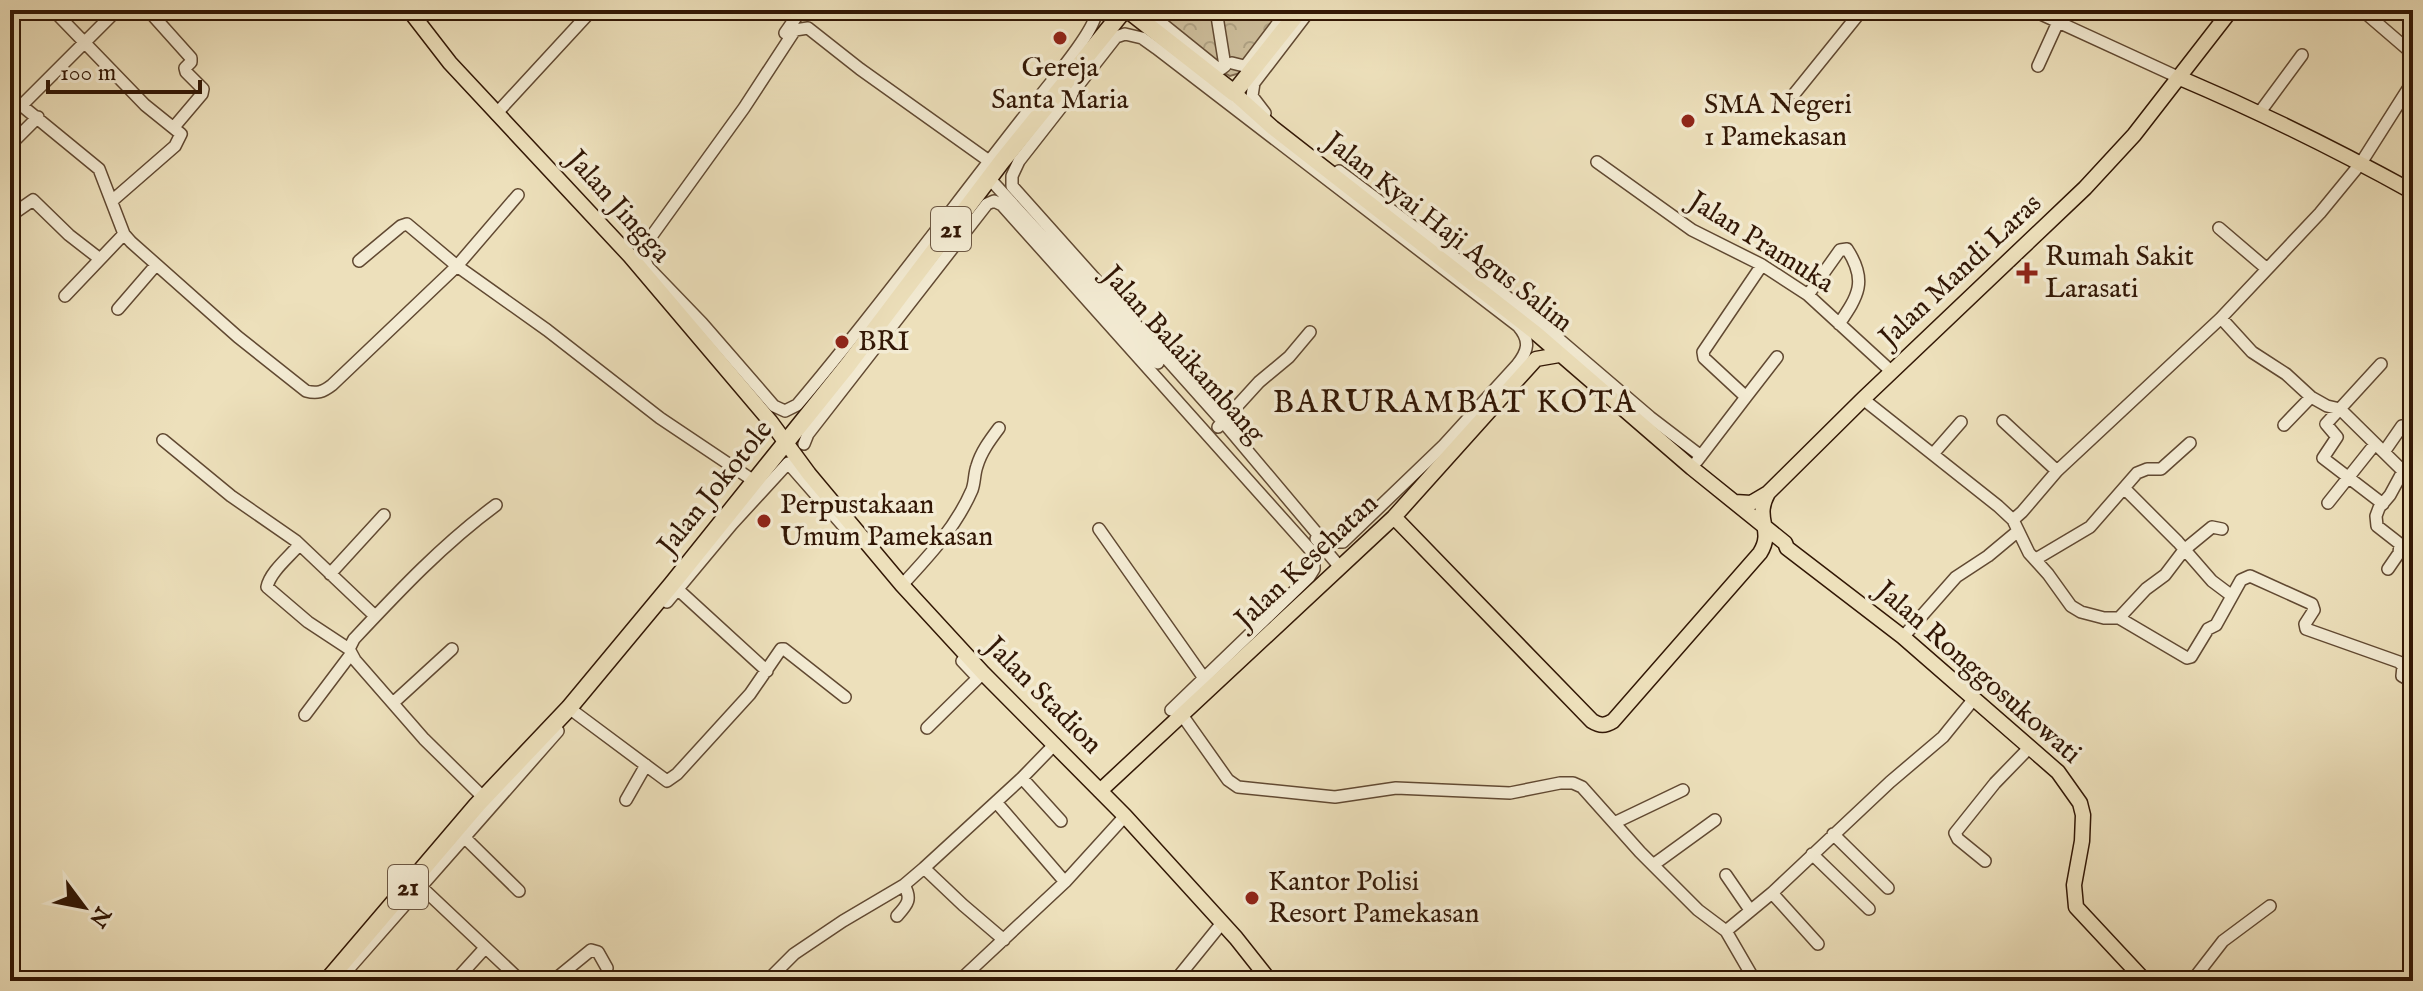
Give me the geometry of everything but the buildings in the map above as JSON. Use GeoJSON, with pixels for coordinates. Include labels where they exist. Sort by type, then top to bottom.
{"type":"FeatureCollection","features":[{"type":"Feature","properties":{"kind":"highway","name":"Jalan Jokotole"},"geometry":{"type":"LineString","coordinates":[[327,981],[417,883],[460,833],[487,795],[571,710],[675,587],[754,481],[848,365],[993,164],[1126,10]]}},
{"type":"Feature","properties":{"kind":"highway","name":"Jalan Kyai Haji Agus Salim"},"geometry":{"type":"LineString","coordinates":[[1126,10],[1234,93]]}},
{"type":"Feature","properties":{"kind":"highway"},"geometry":{"type":"LineString","coordinates":[[1234,93],[1300,10]]}},
{"type":"Feature","properties":{"kind":"main road","name":"Jalan Jingga"},"geometry":{"type":"LineString","coordinates":[[409,10],[450,63],[630,256],[770,421],[782,446]]}},
{"type":"Feature","properties":{"kind":"main road","name":"Jalan Mandi Laras"},"geometry":{"type":"LineString","coordinates":[[1768,493],[2085,188],[2134,135],[2231,10]]}},
{"type":"Feature","properties":{"kind":"main road"},"geometry":{"type":"LineString","coordinates":[[2180,78],[2260,112],[2413,192]]}},
{"type":"Feature","properties":{"kind":"main road","name":"Jalan Kyai Haji Agus Salim"},"geometry":{"type":"LineString","coordinates":[[1234,93],[1273,128],[1697,462],[1732,501],[1764,527]]}},
{"type":"Feature","properties":{"kind":"main road"},"geometry":{"type":"LineString","coordinates":[[1537,334],[1536,359],[1559,355]]}},
{"type":"Feature","properties":{"kind":"main road","name":"Jalan Kesehatan"},"geometry":{"type":"LineString","coordinates":[[1100,791],[1207,683],[1394,517],[1536,359]]}},
{"type":"Feature","properties":{"kind":"main road","name":"Jalan Stadion"},"geometry":{"type":"LineString","coordinates":[[782,446],[980,676],[1055,744],[1125,816],[1270,981]]}},
{"type":"Feature","properties":{"kind":"main road"},"geometry":{"type":"LineString","coordinates":[[1394,517],[1592,721],[1606,725],[1613,721],[1760,553],[1767,539],[1761,510],[1768,493]]}},
{"type":"Feature","properties":{"kind":"main road"},"geometry":{"type":"LineString","coordinates":[[1732,501],[1751,503],[1768,493]]}},
{"type":"Feature","properties":{"kind":"main road","name":"Jalan Ronggosukowati"},"geometry":{"type":"LineString","coordinates":[[1764,527],[1903,637],[2058,772],[2080,803],[2083,815],[2074,885],[2076,907],[2141,980]]}},
{"type":"Feature","properties":{"kind":"main road"},"geometry":{"type":"LineString","coordinates":[[1760,553],[1775,546],[1787,548]]}},
{"type":"Feature","properties":{"kind":"street"},"geometry":{"type":"LineString","coordinates":[[10,22],[18,10]]}},
{"type":"Feature","properties":{"kind":"street"},"geometry":{"type":"LineString","coordinates":[[53,10],[145,105],[181,134],[175,146],[113,200]]}},
{"type":"Feature","properties":{"kind":"street"},"geometry":{"type":"LineString","coordinates":[[22,105],[117,10]]}},
{"type":"Feature","properties":{"kind":"street"},"geometry":{"type":"LineString","coordinates":[[148,10],[191,58],[186,72],[203,89],[174,127]]}},
{"type":"Feature","properties":{"kind":"street"},"geometry":{"type":"LineString","coordinates":[[496,114],[592,10]]}},
{"type":"Feature","properties":{"kind":"street"},"geometry":{"type":"LineString","coordinates":[[993,164],[808,28],[800,28],[795,30],[642,254],[648,267],[774,406],[785,411],[797,405],[993,164],[1093,25],[1096,10]]}},
{"type":"Feature","properties":{"kind":"street"},"geometry":{"type":"LineString","coordinates":[[1149,10],[1221,69],[1225,66],[1216,10]]}},
{"type":"Feature","properties":{"kind":"street"},"geometry":{"type":"LineString","coordinates":[[1232,63],[1247,64],[1288,10]]}},
{"type":"Feature","properties":{"kind":"street"},"geometry":{"type":"LineString","coordinates":[[1310,10],[1254,83],[1252,96],[1259,106],[1336,169],[1526,311],[1650,417],[1697,462],[1777,357]]}},
{"type":"Feature","properties":{"kind":"street"},"geometry":{"type":"LineString","coordinates":[[1800,88],[1862,10]]}},
{"type":"Feature","properties":{"kind":"street"},"geometry":{"type":"LineString","coordinates":[[2032,10],[2180,78]]}},
{"type":"Feature","properties":{"kind":"street"},"geometry":{"type":"LineString","coordinates":[[630,256],[701,159],[799,11],[993,164]]}},
{"type":"Feature","properties":{"kind":"street"},"geometry":{"type":"LineString","coordinates":[[2363,11],[2413,54]]}},
{"type":"Feature","properties":{"kind":"street"},"geometry":{"type":"LineString","coordinates":[[2038,66],[2058,22]]}},
{"type":"Feature","properties":{"kind":"street"},"geometry":{"type":"LineString","coordinates":[[1125,34],[1142,38],[1156,48],[1518,326],[1528,344],[1526,353],[1517,365],[1444,445],[1343,542],[1327,542],[1320,537],[1221,426],[1012,186],[1012,176],[1019,161],[1116,37],[1125,34]]}},
{"type":"Feature","properties":{"kind":"street"},"geometry":{"type":"LineString","coordinates":[[2260,112],[2302,55]]}},
{"type":"Feature","properties":{"kind":"street"},"geometry":{"type":"LineString","coordinates":[[1903,637],[1956,577],[1988,556],[2057,471],[2221,318],[2338,193],[2361,163],[2413,81]]}},
{"type":"Feature","properties":{"kind":"street"},"geometry":{"type":"LineString","coordinates":[[10,96],[99,169],[124,234],[273,365],[306,391],[314,393],[323,392],[457,266],[518,195]]}},
{"type":"Feature","properties":{"kind":"street"},"geometry":{"type":"LineString","coordinates":[[10,145],[38,117]]}},
{"type":"Feature","properties":{"kind":"street","name":"Jalan Pramuka"},"geometry":{"type":"LineString","coordinates":[[1597,162],[1692,230],[1762,265],[1808,295],[1892,372]]}},
{"type":"Feature","properties":{"kind":"street","name":"Jalan Balaikambang"},"geometry":{"type":"LineString","coordinates":[[993,164],[1339,566]]}},
{"type":"Feature","properties":{"kind":"street"},"geometry":{"type":"LineString","coordinates":[[10,216],[33,200],[69,235],[100,259]]}},
{"type":"Feature","properties":{"kind":"street"},"geometry":{"type":"LineString","coordinates":[[804,444],[808,434],[987,204],[994,201],[1002,205],[1314,554],[1314,569],[1207,683],[1099,529]]}},
{"type":"Feature","properties":{"kind":"street"},"geometry":{"type":"LineString","coordinates":[[359,261],[407,224],[457,266],[547,330],[660,418],[754,481]]}},
{"type":"Feature","properties":{"kind":"street"},"geometry":{"type":"LineString","coordinates":[[2219,228],[2267,269]]}},
{"type":"Feature","properties":{"kind":"street"},"geometry":{"type":"LineString","coordinates":[[65,296],[124,234]]}},
{"type":"Feature","properties":{"kind":"street"},"geometry":{"type":"LineString","coordinates":[[1808,295],[1840,250],[1847,249],[1853,258],[1859,283],[1858,294],[1839,324]]}},
{"type":"Feature","properties":{"kind":"street"},"geometry":{"type":"LineString","coordinates":[[118,309],[156,265]]}},
{"type":"Feature","properties":{"kind":"street"},"geometry":{"type":"LineString","coordinates":[[1746,397],[1704,358],[1703,352],[1762,265]]}},
{"type":"Feature","properties":{"kind":"street"},"geometry":{"type":"LineString","coordinates":[[2221,318],[2252,352],[2286,374],[2311,397],[2340,409],[2403,471],[2376,516],[2377,526],[2400,544],[2401,549],[2388,569]]}},
{"type":"Feature","properties":{"kind":"street"},"geometry":{"type":"LineString","coordinates":[[1221,426],[1259,382],[1289,357],[1310,332]]}},
{"type":"Feature","properties":{"kind":"street"},"geometry":{"type":"LineString","coordinates":[[2381,364],[2325,425],[2337,437],[2323,458],[2383,504]]}},
{"type":"Feature","properties":{"kind":"street"},"geometry":{"type":"LineString","coordinates":[[2284,425],[2311,397]]}},
{"type":"Feature","properties":{"kind":"street"},"geometry":{"type":"LineString","coordinates":[[1863,399],[1998,506],[2016,525],[2029,553],[2071,606],[2081,612],[2119,618],[2189,659],[2208,629],[2216,625],[2241,580],[2250,576],[2312,604],[2314,610],[2305,624],[2306,629],[2399,662],[2403,666],[2402,676],[2413,682]]}},
{"type":"Feature","properties":{"kind":"street"},"geometry":{"type":"LineString","coordinates":[[2003,421],[2057,471]]}},
{"type":"Feature","properties":{"kind":"street"},"geometry":{"type":"LineString","coordinates":[[1933,454],[1961,422]]}},
{"type":"Feature","properties":{"kind":"street"},"geometry":{"type":"LineString","coordinates":[[2328,503],[2348,477],[2402,426]]}},
{"type":"Feature","properties":{"kind":"street"},"geometry":{"type":"LineString","coordinates":[[902,585],[930,555],[957,517],[973,488],[977,466],[986,446],[999,428]]}},
{"type":"Feature","properties":{"kind":"street"},"geometry":{"type":"LineString","coordinates":[[163,440],[299,545],[375,616]]}},
{"type":"Feature","properties":{"kind":"street"},"geometry":{"type":"LineString","coordinates":[[2036,559],[2090,527],[2142,470],[2161,469],[2190,443]]}},
{"type":"Feature","properties":{"kind":"street"},"geometry":{"type":"LineString","coordinates":[[767,671],[675,587],[788,463],[980,676],[927,728]]}},
{"type":"Feature","properties":{"kind":"street"},"geometry":{"type":"LineString","coordinates":[[2124,488],[2212,581],[2232,596]]}},
{"type":"Feature","properties":{"kind":"street"},"geometry":{"type":"LineString","coordinates":[[305,715],[375,616],[459,532],[496,505]]}},
{"type":"Feature","properties":{"kind":"street"},"geometry":{"type":"LineString","coordinates":[[330,574],[384,515]]}},
{"type":"Feature","properties":{"kind":"street"},"geometry":{"type":"LineString","coordinates":[[2119,618],[2146,589],[2165,575],[2184,550],[2212,527],[2222,529]]}},
{"type":"Feature","properties":{"kind":"street"},"geometry":{"type":"LineString","coordinates":[[299,545],[268,581],[267,587],[308,622],[351,646],[397,699],[424,739],[487,795]]}},
{"type":"Feature","properties":{"kind":"street"},"geometry":{"type":"LineString","coordinates":[[397,699],[452,649]]}},
{"type":"Feature","properties":{"kind":"street"},"geometry":{"type":"LineString","coordinates":[[519,891],[460,833],[571,710],[658,775],[671,780],[731,716],[767,671],[778,651],[784,649],[845,697]]}},
{"type":"Feature","properties":{"kind":"street"},"geometry":{"type":"LineString","coordinates":[[1726,931],[1943,737],[1973,700]]}},
{"type":"Feature","properties":{"kind":"street"},"geometry":{"type":"LineString","coordinates":[[1174,718],[1228,780],[1238,787],[1335,797],[1396,788],[1510,793],[1573,783],[1588,791],[1653,865],[1698,910],[1726,931],[1755,981]]}},
{"type":"Feature","properties":{"kind":"street"},"geometry":{"type":"LineString","coordinates":[[767,981],[794,954],[904,885],[1055,744]]}},
{"type":"Feature","properties":{"kind":"street"},"geometry":{"type":"LineString","coordinates":[[1985,861],[1955,833],[1995,783],[2030,747]]}},
{"type":"Feature","properties":{"kind":"street"},"geometry":{"type":"LineString","coordinates":[[626,800],[646,765]]}},
{"type":"Feature","properties":{"kind":"street"},"geometry":{"type":"LineString","coordinates":[[1022,778],[1061,821]]}},
{"type":"Feature","properties":{"kind":"street"},"geometry":{"type":"LineString","coordinates":[[1614,823],[1683,790]]}},
{"type":"Feature","properties":{"kind":"street"},"geometry":{"type":"LineString","coordinates":[[996,802],[1065,882]]}},
{"type":"Feature","properties":{"kind":"street"},"geometry":{"type":"LineString","coordinates":[[959,981],[1065,882],[1125,816]]}},
{"type":"Feature","properties":{"kind":"street"},"geometry":{"type":"LineString","coordinates":[[1653,865],[1715,820]]}},
{"type":"Feature","properties":{"kind":"street"},"geometry":{"type":"LineString","coordinates":[[1833,834],[1888,888]]}},
{"type":"Feature","properties":{"kind":"street"},"geometry":{"type":"LineString","coordinates":[[1812,854],[1869,909]]}},
{"type":"Feature","properties":{"kind":"street"},"geometry":{"type":"LineString","coordinates":[[924,868],[1004,940]]}},
{"type":"Feature","properties":{"kind":"street"},"geometry":{"type":"LineString","coordinates":[[1726,875],[1750,910]]}},
{"type":"Feature","properties":{"kind":"street"},"geometry":{"type":"LineString","coordinates":[[338,981],[417,883],[521,981]]}},
{"type":"Feature","properties":{"kind":"street"},"geometry":{"type":"LineString","coordinates":[[897,916],[910,897],[904,885]]}},
{"type":"Feature","properties":{"kind":"street"},"geometry":{"type":"LineString","coordinates":[[1772,893],[1818,944]]}},
{"type":"Feature","properties":{"kind":"street"},"geometry":{"type":"LineString","coordinates":[[2192,981],[2223,941],[2270,906]]}},
{"type":"Feature","properties":{"kind":"street"},"geometry":{"type":"LineString","coordinates":[[1175,981],[1222,923]]}},
{"type":"Feature","properties":{"kind":"street"},"geometry":{"type":"LineString","coordinates":[[455,981],[485,948]]}},
{"type":"Feature","properties":{"kind":"street"},"geometry":{"type":"LineString","coordinates":[[553,981],[591,950],[598,952],[607,968]]}},
{"type":"Feature","properties":{"kind":"green space"},"geometry":{"type":"Polygon","coordinates":[[[1134,10],[1296,10],[1247,71],[1230,76],[1182,48],[1134,10]]]}},
{"type":"Feature","properties":{"kind":"place","name":"Gereja Santa Maria"},"geometry":{"type":"Point","coordinates":[1060,38]}},
{"type":"Feature","properties":{"kind":"place","name":"SMA Negeri 1 Pamekasan"},"geometry":{"type":"Point","coordinates":[1688,121]}},
{"type":"Feature","properties":{"kind":"place","name":"Rumah Sakit Larasati"},"geometry":{"type":"Point","coordinates":[2027,273]}},
{"type":"Feature","properties":{"kind":"place","name":"BRI"},"geometry":{"type":"Point","coordinates":[842,342]}},
{"type":"Feature","properties":{"kind":"place","name":"Perpustakaan Umum Pamekasan"},"geometry":{"type":"Point","coordinates":[764,521]}},
{"type":"Feature","properties":{"kind":"place","name":"Kantor Polisi Resort Pamekasan"},"geometry":{"type":"Point","coordinates":[1252,898]}},
{"type":"Feature","properties":{"kind":"district","name":"BARURAMBAT KOTA"},"geometry":{"type":"Point","coordinates":[1455,403]}}]}
